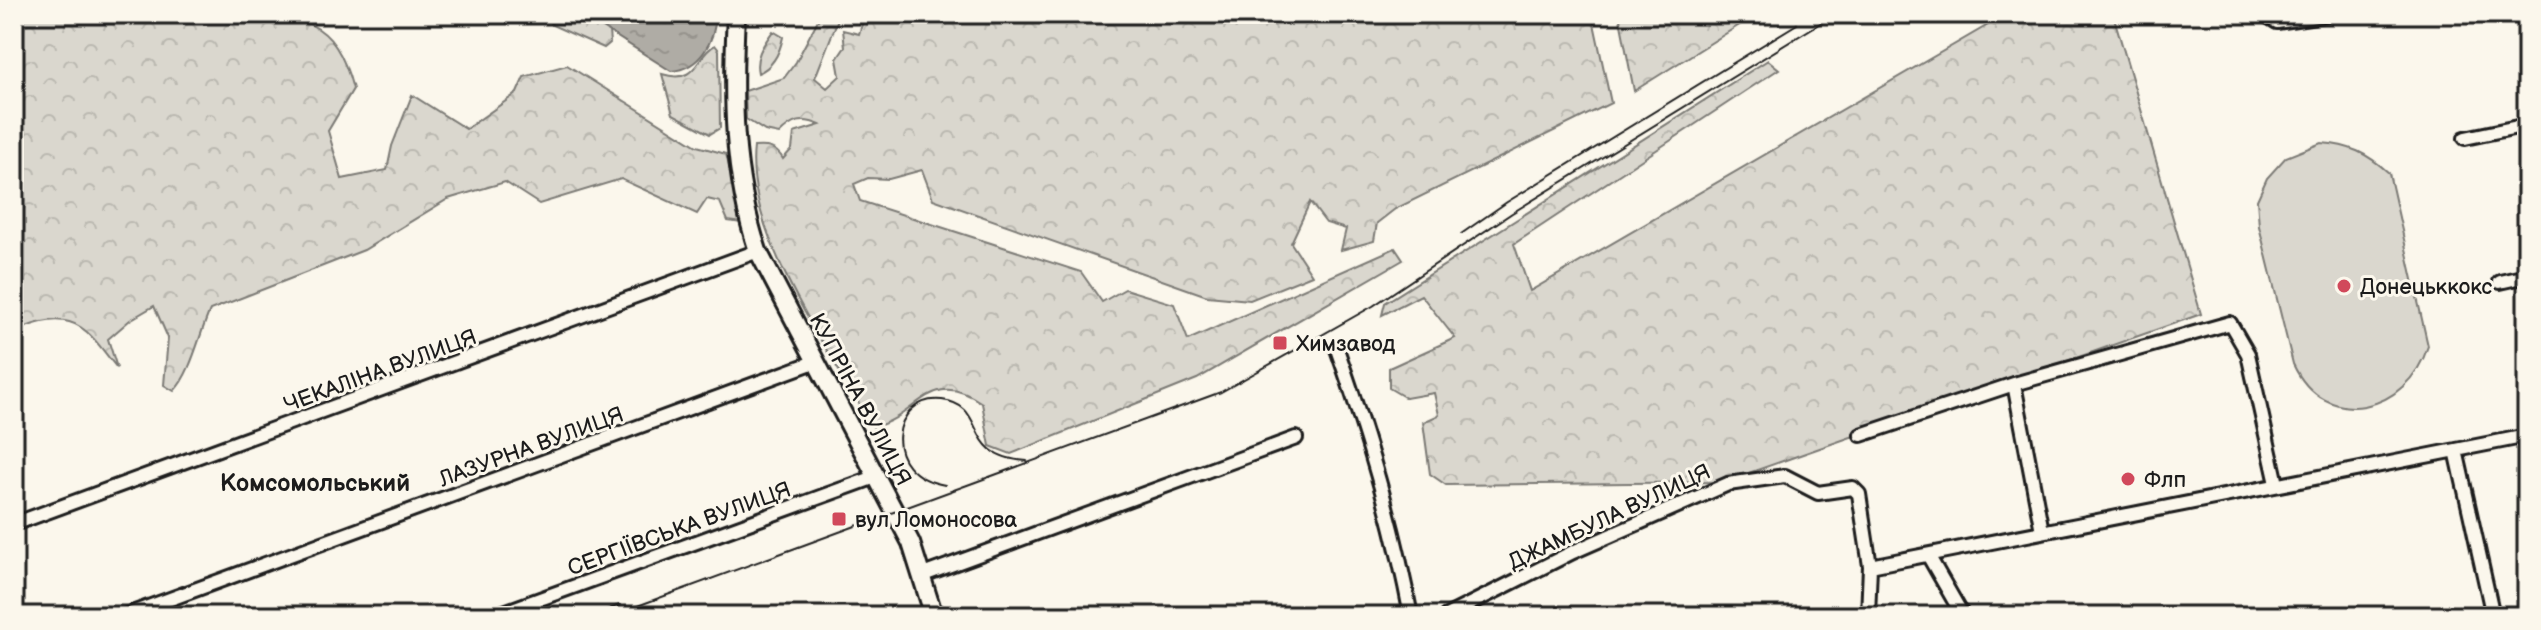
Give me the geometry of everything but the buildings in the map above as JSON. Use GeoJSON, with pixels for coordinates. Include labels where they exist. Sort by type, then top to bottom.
{"type":"FeatureCollection","features":[{"type":"Feature","properties":{"kind":"main road","name":"КУПРІНА ВУЛИЦЯ"},"geometry":{"type":"LineString","coordinates":[[736,14],[734,138],[744,208],[758,251],[878,476],[923,575],[934,616]]}},
{"type":"Feature","properties":{"kind":"street"},"geometry":{"type":"LineString","coordinates":[[2264,14],[2277,22],[2329,14]]}},
{"type":"Feature","properties":{"kind":"street"},"geometry":{"type":"LineString","coordinates":[[2465,138],[2527,125]]}},
{"type":"Feature","properties":{"kind":"street","name":"ЧЕКАЛІНА ВУЛИЦЯ"},"geometry":{"type":"LineString","coordinates":[[14,524],[758,251]]}},
{"type":"Feature","properties":{"kind":"street"},"geometry":{"type":"LineString","coordinates":[[2500,282],[2527,276]]}},
{"type":"Feature","properties":{"kind":"street"},"geometry":{"type":"LineString","coordinates":[[1861,435],[2014,384],[2230,323],[2248,354],[2277,484]]}},
{"type":"Feature","properties":{"kind":"street"},"geometry":{"type":"LineString","coordinates":[[1337,349],[1362,420],[1396,539],[1411,616]]}},
{"type":"Feature","properties":{"kind":"street","name":"ЛАЗУРНА ВУЛИЦЯ"},"geometry":{"type":"LineString","coordinates":[[124,616],[817,361]]}},
{"type":"Feature","properties":{"kind":"street"},"geometry":{"type":"LineString","coordinates":[[2014,384],[2042,531]]}},
{"type":"Feature","properties":{"kind":"street"},"geometry":{"type":"LineString","coordinates":[[1868,616],[1870,566],[2527,436]]}},
{"type":"Feature","properties":{"kind":"street"},"geometry":{"type":"LineString","coordinates":[[923,575],[1296,438]]}},
{"type":"Feature","properties":{"kind":"street"},"geometry":{"type":"LineString","coordinates":[[2456,450],[2493,616]]}},
{"type":"Feature","properties":{"kind":"street","name":"СЕРГІЇВСЬКА ВУЛИЦЯ"},"geometry":{"type":"LineString","coordinates":[[493,616],[878,476]]}},
{"type":"Feature","properties":{"kind":"street","name":"ДЖАМБУЛА ВУЛИЦЯ"},"geometry":{"type":"LineString","coordinates":[[1446,616],[1573,552],[1728,484],[1785,476],[1818,493],[1853,488],[1859,494],[1870,566]]}},
{"type":"Feature","properties":{"kind":"street"},"geometry":{"type":"LineString","coordinates":[[1928,555],[1963,616]]}},
{"type":"Feature","properties":{"kind":"green space"},"geometry":{"type":"Polygon","coordinates":[[[14,14],[231,14],[236,21],[279,19],[312,25],[336,47],[353,89],[328,131],[342,179],[387,170],[392,146],[412,95],[466,129],[517,93],[524,77],[567,65],[697,146],[726,154],[743,223],[728,221],[720,202],[707,199],[697,214],[621,179],[539,204],[505,182],[448,199],[364,250],[210,310],[190,364],[174,391],[164,385],[168,338],[154,306],[130,320],[108,339],[117,368],[86,331],[67,321],[38,323],[14,336],[14,14]]]}},
{"type":"Feature","properties":{"kind":"green space"},"geometry":{"type":"Polygon","coordinates":[[[546,14],[595,23],[609,31],[610,43],[604,48],[552,25],[546,14]]]}},
{"type":"Feature","properties":{"kind":"green space"},"geometry":{"type":"Polygon","coordinates":[[[821,14],[840,14],[815,78],[827,88],[840,76],[837,59],[845,47],[843,30],[859,34],[865,14],[1592,14],[1611,103],[1395,209],[1377,223],[1374,241],[1341,250],[1346,229],[1326,223],[1310,202],[1291,243],[1312,275],[1250,300],[1207,296],[933,199],[922,170],[889,179],[868,178],[854,184],[860,201],[1081,272],[1102,302],[1125,289],[1174,304],[1188,340],[1395,248],[1403,260],[1197,379],[1011,454],[990,446],[982,403],[964,393],[949,390],[925,397],[889,422],[873,427],[814,329],[776,254],[762,217],[755,181],[754,147],[771,148],[783,159],[792,149],[794,133],[820,125],[803,121],[793,123],[779,134],[765,131],[746,119],[745,91],[784,78],[821,14]]]}},
{"type":"Feature","properties":{"kind":"green space"},"geometry":{"type":"Polygon","coordinates":[[[1619,14],[1757,14],[1634,91],[1619,14]]]}},
{"type":"Feature","properties":{"kind":"green space"},"geometry":{"type":"Polygon","coordinates":[[[2007,14],[2113,14],[2201,314],[1723,482],[1446,485],[1430,474],[1423,422],[1439,415],[1434,393],[1406,398],[1389,388],[1389,368],[1455,338],[1421,295],[1382,315],[1385,303],[1768,60],[1779,69],[1514,244],[1530,291],[2007,14]]]}},
{"type":"Feature","properties":{"kind":"green space"},"geometry":{"type":"Polygon","coordinates":[[[773,31],[783,37],[780,48],[772,63],[758,73],[759,56],[773,31]]]}},
{"type":"Feature","properties":{"kind":"green space"},"geometry":{"type":"Polygon","coordinates":[[[715,45],[719,50],[720,128],[710,134],[673,114],[662,74],[683,76],[689,73],[715,45]]]}},
{"type":"Feature","properties":{"kind":"green space","name":"Донецьккокс"},"geometry":{"type":"Polygon","coordinates":[[[2321,143],[2358,151],[2389,173],[2428,346],[2417,369],[2403,387],[2365,406],[2344,406],[2325,400],[2307,386],[2293,364],[2259,226],[2257,200],[2267,178],[2286,157],[2321,143]]]}},
{"type":"Feature","properties":{"kind":"water"},"geometry":{"type":"Polygon","coordinates":[[[561,14],[716,14],[713,34],[704,52],[691,65],[671,71],[595,23],[561,14]]]}},
{"type":"Feature","properties":{"kind":"tram line"},"geometry":{"type":"LineString","coordinates":[[610,616],[1221,392],[1373,306],[1512,213],[1835,14]]}},
{"type":"Feature","properties":{"kind":"tram line"},"geometry":{"type":"LineString","coordinates":[[1461,234],[1507,202],[1797,24]]}},
{"type":"Feature","properties":{"kind":"tram line"},"geometry":{"type":"LineString","coordinates":[[945,485],[923,478],[909,466],[901,452],[899,436],[903,421],[912,409],[925,401],[942,400],[957,404],[966,411],[983,441],[992,450],[1006,457],[1027,461]]}},
{"type":"Feature","properties":{"kind":"tram line"},"geometry":{"type":"LineString","coordinates":[[590,616],[620,605]]}},
{"type":"Feature","properties":{"kind":"place","name":"Донецьккокс"},"geometry":{"type":"Point","coordinates":[2344,286]}},
{"type":"Feature","properties":{"kind":"place","name":"Химзавод"},"geometry":{"type":"Point","coordinates":[1280,343]}},
{"type":"Feature","properties":{"kind":"place","name":"Флп"},"geometry":{"type":"Point","coordinates":[2128,479]}},
{"type":"Feature","properties":{"kind":"place","name":"вул Ломоносова"},"geometry":{"type":"Point","coordinates":[839,519]}},
{"type":"Feature","properties":{"kind":"district","name":"Комсомольський"},"geometry":{"type":"Point","coordinates":[315,483]}}]}
